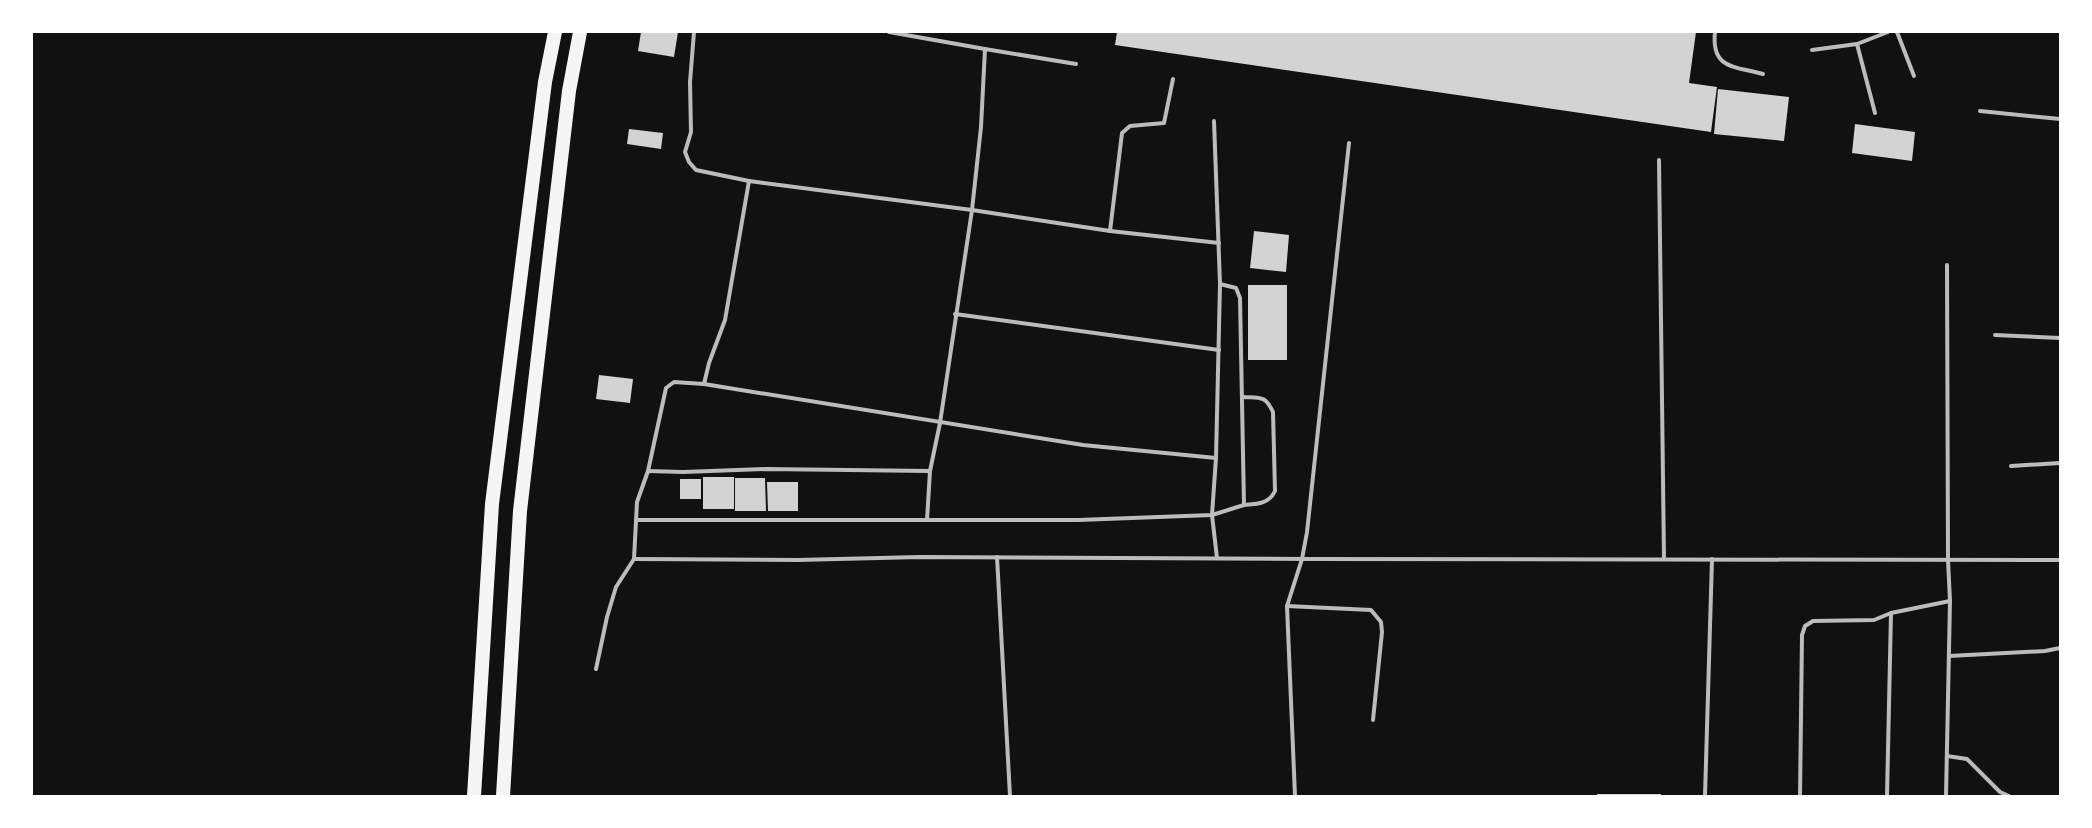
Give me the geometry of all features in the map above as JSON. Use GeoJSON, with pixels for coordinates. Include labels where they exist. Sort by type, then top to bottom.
{"type":"FeatureCollection","features":[{"type":"Feature","properties":{"kind":"highway"},"geometry":{"type":"LineString","coordinates":[[474,796],[492,504],[545,81],[555,32]]}},
{"type":"Feature","properties":{"kind":"highway"},"geometry":{"type":"LineString","coordinates":[[502,796],[520,511],[569,91],[580,32]]}},
{"type":"Feature","properties":{"kind":"lane"},"geometry":{"type":"LineString","coordinates":[[694,32],[690,82],[691,132],[685,152],[689,162],[696,170],[749,181],[972,210],[1110,231],[1220,243]]}},
{"type":"Feature","properties":{"kind":"lane"},"geometry":{"type":"LineString","coordinates":[[889,32],[1076,64]]}},
{"type":"Feature","properties":{"kind":"lane"},"geometry":{"type":"LineString","coordinates":[[1715,32],[1714,49],[1718,57],[1728,65],[1763,74]]}},
{"type":"Feature","properties":{"kind":"lane"},"geometry":{"type":"LineString","coordinates":[[1812,50],[1857,44],[1888,32]]}},
{"type":"Feature","properties":{"kind":"lane"},"geometry":{"type":"LineString","coordinates":[[1897,32],[1914,76]]}},
{"type":"Feature","properties":{"kind":"lane"},"geometry":{"type":"LineString","coordinates":[[1857,44],[1875,113]]}},
{"type":"Feature","properties":{"kind":"lane"},"geometry":{"type":"LineString","coordinates":[[927,520],[930,471],[940,423],[972,210],[981,127],[985,49]]}},
{"type":"Feature","properties":{"kind":"lane"},"geometry":{"type":"LineString","coordinates":[[1110,231],[1122,133],[1130,126],[1164,123],[1173,79]]}},
{"type":"Feature","properties":{"kind":"lane"},"geometry":{"type":"LineString","coordinates":[[1980,111],[2061,119]]}},
{"type":"Feature","properties":{"kind":"lane"},"geometry":{"type":"LineString","coordinates":[[1214,121],[1220,243],[1216,458],[1212,516],[1217,558]]}},
{"type":"Feature","properties":{"kind":"lane"},"geometry":{"type":"LineString","coordinates":[[1295,796],[1287,606],[1302,559],[1307,532],[1349,143]]}},
{"type":"Feature","properties":{"kind":"lane"},"geometry":{"type":"LineString","coordinates":[[1659,160],[1664,559]]}},
{"type":"Feature","properties":{"kind":"lane"},"geometry":{"type":"LineString","coordinates":[[704,384],[724,320],[749,181]]}},
{"type":"Feature","properties":{"kind":"lane"},"geometry":{"type":"LineString","coordinates":[[1947,265],[1950,601],[1947,796]]}},
{"type":"Feature","properties":{"kind":"lane"},"geometry":{"type":"LineString","coordinates":[[1220,284],[1236,288],[1240,298],[1244,505]]}},
{"type":"Feature","properties":{"kind":"lane"},"geometry":{"type":"LineString","coordinates":[[955,314],[1219,350]]}},
{"type":"Feature","properties":{"kind":"lane"},"geometry":{"type":"LineString","coordinates":[[1995,335],[2061,338]]}},
{"type":"Feature","properties":{"kind":"lane"},"geometry":{"type":"LineString","coordinates":[[596,669],[616,587],[634,559],[637,502],[648,471],[666,388],[674,382],[704,384],[1083,445],[1216,458]]}},
{"type":"Feature","properties":{"kind":"lane"},"geometry":{"type":"LineString","coordinates":[[636,520],[1078,520],[1212,516],[1244,505],[1263,504],[1272,497],[1275,491],[1274,412],[1264,398],[1243,397]]}},
{"type":"Feature","properties":{"kind":"lane"},"geometry":{"type":"LineString","coordinates":[[2011,466],[2061,463]]}},
{"type":"Feature","properties":{"kind":"lane"},"geometry":{"type":"LineString","coordinates":[[648,471],[683,472],[766,468],[930,471]]}},
{"type":"Feature","properties":{"kind":"lane"},"geometry":{"type":"LineString","coordinates":[[634,559],[797,560],[920,556],[2061,560]]}},
{"type":"Feature","properties":{"kind":"lane"},"geometry":{"type":"LineString","coordinates":[[997,557],[1010,796]]}},
{"type":"Feature","properties":{"kind":"lane"},"geometry":{"type":"LineString","coordinates":[[1705,796],[1712,559]]}},
{"type":"Feature","properties":{"kind":"lane"},"geometry":{"type":"LineString","coordinates":[[1800,796],[1802,635],[1805,626],[1812,621],[1874,620],[1891,613],[1950,601]]}},
{"type":"Feature","properties":{"kind":"lane"},"geometry":{"type":"LineString","coordinates":[[1287,606],[1371,610],[1381,622],[1382,632],[1373,720]]}},
{"type":"Feature","properties":{"kind":"lane"},"geometry":{"type":"LineString","coordinates":[[1887,796],[1891,613]]}},
{"type":"Feature","properties":{"kind":"lane"},"geometry":{"type":"LineString","coordinates":[[1949,656],[2045,651],[2061,648]]}},
{"type":"Feature","properties":{"kind":"lane"},"geometry":{"type":"LineString","coordinates":[[1947,756],[1967,759],[2000,792],[2009,796]]}},
{"type":"Feature","properties":{"kind":"building"},"geometry":{"type":"Polygon","coordinates":[[[641,32],[678,32],[674,57],[638,51],[641,32]]]}},
{"type":"Feature","properties":{"kind":"building"},"geometry":{"type":"Polygon","coordinates":[[[1117,32],[1696,32],[1689,83],[1717,87],[1711,132],[1115,45],[1117,32]]]}},
{"type":"Feature","properties":{"kind":"building"},"geometry":{"type":"Polygon","coordinates":[[[1718,89],[1789,97],[1784,141],[1714,134],[1718,89]]]}},
{"type":"Feature","properties":{"kind":"building"},"geometry":{"type":"Polygon","coordinates":[[[1855,124],[1915,132],[1912,161],[1852,153],[1855,124]]]}},
{"type":"Feature","properties":{"kind":"building"},"geometry":{"type":"Polygon","coordinates":[[[629,129],[663,133],[661,149],[627,144],[629,129]]]}},
{"type":"Feature","properties":{"kind":"building"},"geometry":{"type":"Polygon","coordinates":[[[1254,231],[1289,235],[1286,272],[1250,268],[1254,231]]]}},
{"type":"Feature","properties":{"kind":"building"},"geometry":{"type":"Polygon","coordinates":[[[1248,285],[1287,285],[1287,360],[1248,360],[1248,285]]]}},
{"type":"Feature","properties":{"kind":"building"},"geometry":{"type":"Polygon","coordinates":[[[599,375],[633,379],[630,403],[596,399],[599,375]]]}},
{"type":"Feature","properties":{"kind":"building"},"geometry":{"type":"Polygon","coordinates":[[[703,477],[734,477],[734,509],[703,509],[703,477]]]}},
{"type":"Feature","properties":{"kind":"building"},"geometry":{"type":"Polygon","coordinates":[[[735,478],[765,478],[766,511],[735,511],[735,478]]]}},
{"type":"Feature","properties":{"kind":"building"},"geometry":{"type":"Polygon","coordinates":[[[680,479],[701,479],[701,499],[680,499],[680,479]]]}},
{"type":"Feature","properties":{"kind":"building"},"geometry":{"type":"Polygon","coordinates":[[[767,482],[798,482],[798,511],[768,511],[767,482]]]}},
{"type":"Feature","properties":{"kind":"building"},"geometry":{"type":"Polygon","coordinates":[[[1597,794],[1661,794],[1661,796],[1597,796],[1597,794]]]}}]}
